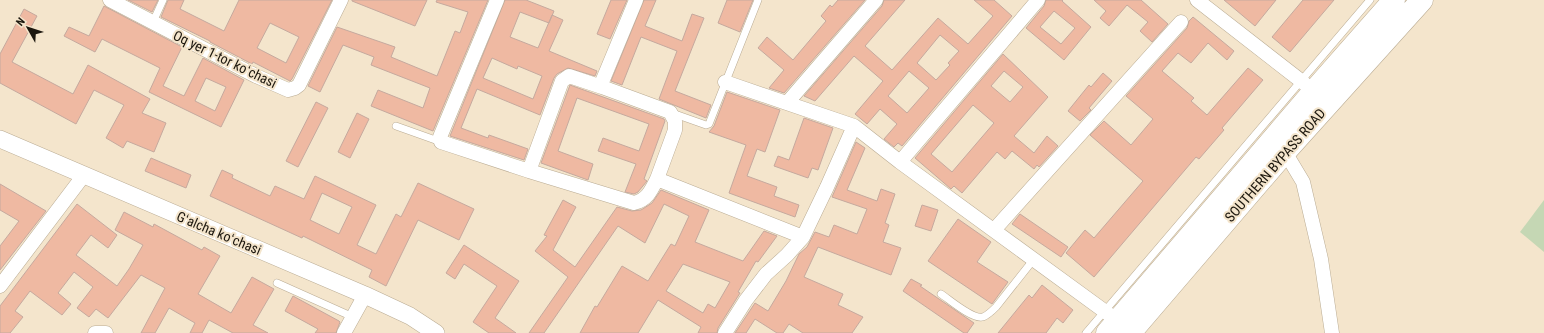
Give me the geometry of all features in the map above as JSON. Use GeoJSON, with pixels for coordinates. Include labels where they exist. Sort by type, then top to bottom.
{"type":"FeatureCollection","features":[{"type":"Feature","properties":{"kind":"highway","name":"SOUTHERN BYPASS ROAD"},"geometry":{"type":"LineString","coordinates":[[1115,324],[1192,221],[1307,86],[1394,0]]}},
{"type":"Feature","properties":{"kind":"highway","name":"SOUTHERN BYPASS ROAD"},"geometry":{"type":"LineString","coordinates":[[1115,324],[1285,152],[1422,0]]}},
{"type":"Feature","properties":{"kind":"street","name":"Oq yer 1-tor koʻchasi"},"geometry":{"type":"LineString","coordinates":[[110,0],[256,76],[288,90],[292,90],[299,85],[341,0]]}},
{"type":"Feature","properties":{"kind":"street"},"geometry":{"type":"LineString","coordinates":[[497,0],[440,137],[441,142],[529,171],[634,203],[647,197],[657,179],[675,130],[675,121],[670,112],[569,76],[562,81],[529,171]]}},
{"type":"Feature","properties":{"kind":"street"},"geometry":{"type":"LineString","coordinates":[[602,87],[602,82],[636,0]]}},
{"type":"Feature","properties":{"kind":"street"},"geometry":{"type":"LineString","coordinates":[[787,103],[876,0]]}},
{"type":"Feature","properties":{"kind":"street"},"geometry":{"type":"LineString","coordinates":[[900,162],[1038,0]]}},
{"type":"Feature","properties":{"kind":"street"},"geometry":{"type":"LineString","coordinates":[[1197,0],[1307,86]]}},
{"type":"Feature","properties":{"kind":"street"},"geometry":{"type":"LineString","coordinates":[[994,230],[1180,22]]}},
{"type":"Feature","properties":{"kind":"street"},"geometry":{"type":"LineString","coordinates":[[725,82],[854,126],[900,162],[1034,259],[1115,324]]}},
{"type":"Feature","properties":{"kind":"street"},"geometry":{"type":"LineString","coordinates":[[725,333],[746,300],[766,274],[787,255],[803,237],[854,126]]}},
{"type":"Feature","properties":{"kind":"street","name":"Gʻalcha koʻchasi"},"geometry":{"type":"LineString","coordinates":[[0,139],[366,295],[410,316],[436,333]]}},
{"type":"Feature","properties":{"kind":"street"},"geometry":{"type":"LineString","coordinates":[[1285,152],[1303,182],[1321,259],[1332,333]]}},
{"type":"Feature","properties":{"kind":"street"},"geometry":{"type":"LineString","coordinates":[[0,286],[84,175]]}},
{"type":"Feature","properties":{"kind":"street"},"geometry":{"type":"LineString","coordinates":[[657,179],[803,237]]}},
{"type":"Feature","properties":{"kind":"street"},"geometry":{"type":"LineString","coordinates":[[344,333],[366,295]]}},
{"type":"Feature","properties":{"kind":"street"},"geometry":{"type":"LineString","coordinates":[[95,333],[106,333]]}},
{"type":"Feature","properties":{"kind":"lane"},"geometry":{"type":"LineString","coordinates":[[153,22],[163,0]]}},
{"type":"Feature","properties":{"kind":"lane"},"geometry":{"type":"LineString","coordinates":[[670,112],[706,125],[709,124],[758,0]]}},
{"type":"Feature","properties":{"kind":"lane"},"geometry":{"type":"LineString","coordinates":[[1307,86],[1370,0]]}},
{"type":"Feature","properties":{"kind":"lane"},"geometry":{"type":"LineString","coordinates":[[396,126],[441,142]]}},
{"type":"Feature","properties":{"kind":"lane"},"geometry":{"type":"LineString","coordinates":[[941,294],[974,316],[982,317],[996,307],[1034,259]]}},
{"type":"Feature","properties":{"kind":"lane"},"geometry":{"type":"LineString","coordinates":[[277,283],[352,317]]}},
{"type":"Feature","properties":{"kind":"lane"},"geometry":{"type":"LineString","coordinates":[[1086,333],[1115,324]]}},
{"type":"Feature","properties":{"kind":"green space"},"geometry":{"type":"Polygon","coordinates":[[[1544,200],[1544,252],[1520,232],[1544,200]]]}},
{"type":"Feature","properties":{"kind":"building"},"geometry":{"type":"Polygon","coordinates":[[[128,0],[158,0],[152,12],[128,0]]]}},
{"type":"Feature","properties":{"kind":"building"},"geometry":{"type":"Polygon","coordinates":[[[168,0],[184,0],[180,9],[224,31],[239,0],[332,0],[290,81],[253,62],[252,64],[161,17],[168,0]],[[270,23],[257,48],[286,63],[299,37],[270,23]]]}},
{"type":"Feature","properties":{"kind":"building"},"geometry":{"type":"Polygon","coordinates":[[[352,0],[427,0],[415,26],[352,0]]]}},
{"type":"Feature","properties":{"kind":"building"},"geometry":{"type":"Polygon","coordinates":[[[437,0],[488,0],[433,131],[371,106],[378,90],[423,108],[430,88],[371,65],[374,57],[343,45],[320,92],[308,86],[337,27],[395,47],[391,57],[437,76],[455,31],[460,33],[468,12],[436,2],[437,0]]]}},
{"type":"Feature","properties":{"kind":"building"},"geometry":{"type":"Polygon","coordinates":[[[505,0],[526,0],[554,11],[552,15],[563,20],[549,51],[597,71],[595,76],[568,68],[557,74],[554,78],[540,115],[477,89],[461,128],[488,138],[489,135],[528,149],[524,160],[450,136],[505,0]],[[520,12],[510,37],[538,48],[549,23],[520,12]],[[492,58],[483,78],[533,99],[542,76],[518,66],[517,69],[492,58]]]}},
{"type":"Feature","properties":{"kind":"building"},"geometry":{"type":"Polygon","coordinates":[[[611,0],[627,0],[610,39],[597,34],[611,0]]]}},
{"type":"Feature","properties":{"kind":"building"},"geometry":{"type":"Polygon","coordinates":[[[644,0],[656,0],[645,26],[682,41],[692,14],[704,18],[675,91],[711,105],[706,118],[659,99],[677,51],[641,37],[622,85],[611,81],[644,0]]]}},
{"type":"Feature","properties":{"kind":"building"},"geometry":{"type":"Polygon","coordinates":[[[727,0],[753,0],[740,32],[718,23],[727,0]]]}},
{"type":"Feature","properties":{"kind":"building"},"geometry":{"type":"Polygon","coordinates":[[[838,0],[865,0],[784,93],[769,88],[784,70],[758,48],[767,37],[793,60],[826,21],[821,16],[830,5],[832,7],[838,0]]]}},
{"type":"Feature","properties":{"kind":"building"},"geometry":{"type":"Polygon","coordinates":[[[884,0],[905,0],[865,46],[892,70],[938,18],[968,44],[993,16],[974,0],[994,0],[1012,16],[902,146],[898,143],[894,147],[884,139],[897,124],[880,109],[867,124],[855,114],[883,81],[854,56],[815,101],[804,96],[882,6],[884,0]],[[940,35],[917,63],[936,80],[950,65],[948,63],[959,51],[940,35]],[[909,71],[888,96],[907,113],[929,88],[909,71]]]}},
{"type":"Feature","properties":{"kind":"building"},"geometry":{"type":"Polygon","coordinates":[[[1046,0],[1063,0],[1062,1],[1091,27],[1064,60],[1026,28],[1044,6],[1046,0]],[[1054,11],[1040,27],[1061,44],[1075,28],[1054,11]]]}},
{"type":"Feature","properties":{"kind":"building"},"geometry":{"type":"Polygon","coordinates":[[[1094,0],[1141,0],[1168,24],[1152,42],[1140,31],[1148,22],[1127,5],[1109,26],[1100,18],[1106,11],[1094,0]]]}},
{"type":"Feature","properties":{"kind":"building"},"geometry":{"type":"Polygon","coordinates":[[[1224,0],[1276,0],[1255,26],[1224,0]]]}},
{"type":"Feature","properties":{"kind":"building"},"geometry":{"type":"Polygon","coordinates":[[[1303,0],[1334,0],[1290,52],[1272,37],[1303,0]]]}},
{"type":"Feature","properties":{"kind":"building"},"geometry":{"type":"Polygon","coordinates":[[[104,6],[182,47],[163,86],[184,96],[203,58],[244,80],[221,127],[149,92],[160,68],[102,39],[95,52],[64,36],[69,27],[89,36],[104,6]],[[206,78],[195,101],[215,111],[226,87],[206,78]]]}},
{"type":"Feature","properties":{"kind":"building"},"geometry":{"type":"Polygon","coordinates":[[[24,9],[37,16],[12,62],[73,94],[88,65],[150,99],[142,113],[166,123],[154,152],[127,141],[123,148],[106,138],[124,105],[94,90],[76,124],[0,83],[0,54],[24,9]]]}},
{"type":"Feature","properties":{"kind":"building"},"geometry":{"type":"Polygon","coordinates":[[[1193,17],[1234,51],[1227,60],[1208,43],[1191,63],[1178,53],[1162,71],[1194,98],[1191,101],[1207,115],[1248,68],[1263,80],[1222,128],[1224,130],[1199,159],[1196,157],[1094,277],[1066,253],[1085,230],[1094,238],[1143,181],[1090,135],[1104,121],[1131,145],[1153,119],[1126,96],[1187,28],[1189,21],[1193,17]]]}},
{"type":"Feature","properties":{"kind":"building"},"geometry":{"type":"Polygon","coordinates":[[[1003,54],[1048,97],[1014,136],[1034,153],[1047,136],[1058,146],[1039,167],[1037,165],[1034,169],[1012,151],[1005,159],[997,152],[962,193],[954,186],[951,189],[915,158],[1003,54]],[[1004,71],[991,86],[1010,102],[1023,87],[1004,71]],[[973,105],[931,154],[952,172],[994,123],[973,105]]]}},
{"type":"Feature","properties":{"kind":"building"},"geometry":{"type":"Polygon","coordinates":[[[1103,73],[1112,81],[1089,108],[1091,110],[1080,121],[1068,111],[1089,85],[1091,87],[1103,73]]]}},
{"type":"Feature","properties":{"kind":"building"},"geometry":{"type":"Polygon","coordinates":[[[570,85],[664,119],[665,121],[644,179],[647,181],[638,192],[634,194],[625,192],[636,164],[598,151],[603,138],[639,151],[649,124],[577,98],[558,151],[593,164],[588,180],[541,163],[570,85]]]}},
{"type":"Feature","properties":{"kind":"building"},"geometry":{"type":"Polygon","coordinates":[[[727,92],[780,110],[765,152],[757,149],[747,176],[777,187],[774,196],[799,205],[795,217],[729,193],[746,145],[709,132],[714,126],[727,92]]]}},
{"type":"Feature","properties":{"kind":"building"},"geometry":{"type":"Polygon","coordinates":[[[316,102],[328,108],[298,167],[286,161],[316,102]]]}},
{"type":"Feature","properties":{"kind":"building"},"geometry":{"type":"Polygon","coordinates":[[[357,113],[369,119],[350,158],[338,152],[357,113]]]}},
{"type":"Feature","properties":{"kind":"building"},"geometry":{"type":"Polygon","coordinates":[[[804,118],[833,128],[818,170],[812,168],[808,178],[774,166],[778,156],[789,160],[804,118]]]}},
{"type":"Feature","properties":{"kind":"building"},"geometry":{"type":"Polygon","coordinates":[[[856,142],[865,148],[847,190],[877,201],[881,189],[895,194],[885,223],[889,225],[883,242],[901,248],[891,275],[818,247],[804,277],[843,294],[838,305],[863,317],[852,333],[803,333],[789,324],[783,333],[777,333],[755,319],[746,333],[735,333],[755,303],[768,311],[786,281],[799,254],[807,247],[815,232],[829,237],[834,225],[857,234],[867,209],[832,197],[856,142]]]}},
{"type":"Feature","properties":{"kind":"building"},"geometry":{"type":"Polygon","coordinates":[[[151,158],[191,175],[186,188],[145,171],[151,158]]]}},
{"type":"Feature","properties":{"kind":"building"},"geometry":{"type":"Polygon","coordinates":[[[222,170],[233,175],[232,178],[270,196],[275,186],[304,199],[315,176],[376,205],[357,245],[376,254],[396,214],[401,217],[418,183],[474,209],[459,240],[418,220],[386,286],[369,277],[372,270],[303,236],[302,238],[210,196],[222,170]],[[322,193],[310,220],[339,234],[352,207],[322,193]]]}},
{"type":"Feature","properties":{"kind":"building"},"geometry":{"type":"Polygon","coordinates":[[[0,184],[46,211],[0,270],[0,246],[19,221],[0,210],[0,184]]]}},
{"type":"Feature","properties":{"kind":"building"},"geometry":{"type":"Polygon","coordinates":[[[661,190],[709,210],[695,242],[743,261],[764,231],[777,236],[758,262],[756,261],[738,292],[740,293],[718,328],[717,333],[698,333],[701,327],[658,300],[638,333],[580,333],[595,306],[597,307],[622,266],[648,281],[671,244],[675,246],[689,216],[664,204],[645,243],[618,226],[544,333],[529,333],[568,277],[535,251],[547,236],[544,235],[563,200],[576,207],[553,250],[575,267],[617,207],[632,211],[641,210],[652,203],[661,190]],[[683,264],[666,291],[703,313],[708,304],[715,308],[730,282],[683,264]]]}},
{"type":"Feature","properties":{"kind":"building"},"geometry":{"type":"Polygon","coordinates":[[[77,204],[117,235],[108,248],[91,235],[76,255],[117,286],[143,245],[115,230],[124,212],[153,227],[154,224],[202,250],[204,247],[220,256],[198,294],[231,313],[252,277],[274,289],[253,325],[268,333],[233,333],[209,320],[202,333],[190,333],[195,323],[169,308],[155,333],[141,333],[165,288],[141,275],[108,318],[96,309],[89,317],[77,308],[93,287],[74,272],[58,293],[71,304],[62,315],[30,291],[15,311],[23,317],[10,333],[0,333],[0,306],[77,204]]]}},
{"type":"Feature","properties":{"kind":"building"},"geometry":{"type":"Polygon","coordinates":[[[922,205],[938,210],[931,231],[915,226],[922,205]]]}},
{"type":"Feature","properties":{"kind":"building"},"geometry":{"type":"Polygon","coordinates":[[[1020,214],[1068,247],[1061,257],[1012,224],[1020,214]]]}},
{"type":"Feature","properties":{"kind":"building"},"geometry":{"type":"Polygon","coordinates":[[[958,219],[991,242],[977,262],[1008,282],[992,304],[928,261],[958,219]]]}},
{"type":"Feature","properties":{"kind":"building"},"geometry":{"type":"Polygon","coordinates":[[[464,245],[519,281],[495,318],[516,333],[489,333],[473,322],[497,286],[464,264],[455,279],[446,273],[464,245]]]}},
{"type":"Feature","properties":{"kind":"building"},"geometry":{"type":"Polygon","coordinates":[[[911,279],[922,285],[920,286],[974,323],[967,333],[964,333],[903,291],[911,279]]]}},
{"type":"Feature","properties":{"kind":"building"},"geometry":{"type":"Polygon","coordinates":[[[1042,285],[1073,310],[1063,323],[1057,318],[1046,333],[998,333],[1029,295],[1032,298],[1042,285]]]}},
{"type":"Feature","properties":{"kind":"building"},"geometry":{"type":"Polygon","coordinates":[[[293,296],[339,321],[340,322],[336,333],[315,333],[318,329],[285,311],[293,296]]]}}]}
